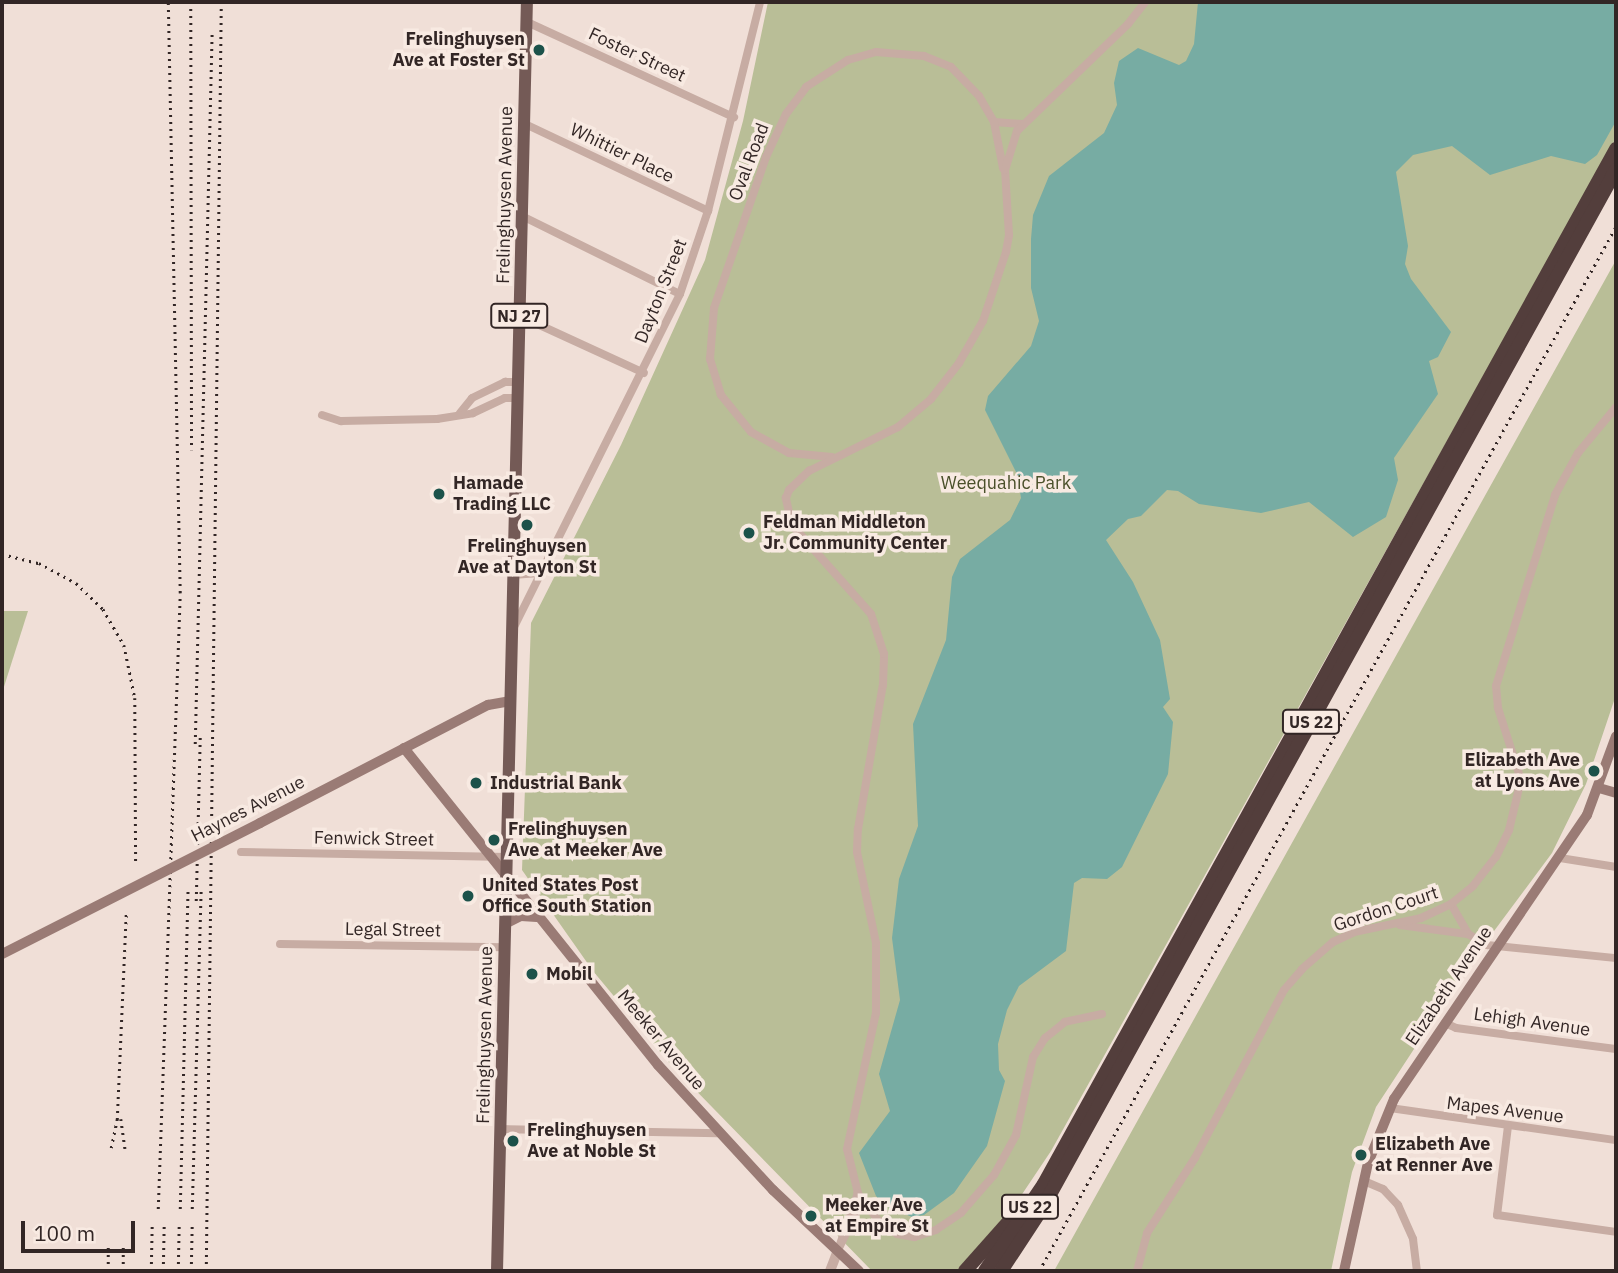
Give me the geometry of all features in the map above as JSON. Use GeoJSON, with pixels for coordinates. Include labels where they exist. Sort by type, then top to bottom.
{"type":"FeatureCollection","features":[{"type":"Feature","properties":{"kind":"highway","name":"US 22"},"geometry":{"type":"LineString","coordinates":[[985,1271],[1031,1207],[1616,149]]}},
{"type":"Feature","properties":{"kind":"highway","name":"US 22"},"geometry":{"type":"LineString","coordinates":[[1002,1270],[1043,1207],[1616,170]]}},
{"type":"Feature","properties":{"kind":"highway"},"geometry":{"type":"LineString","coordinates":[[965,1271],[1017,1212],[1069,1139]]}},
{"type":"Feature","properties":{"kind":"main road","name":"Frelinghuysen Avenue"},"geometry":{"type":"LineString","coordinates":[[497,1271],[527,2]]}},
{"type":"Feature","properties":{"kind":"main road","name":"Haynes Avenue"},"geometry":{"type":"LineString","coordinates":[[2,954],[488,705],[510,701]]}},
{"type":"Feature","properties":{"kind":"main road","name":"Elizabeth Avenue"},"geometry":{"type":"LineString","coordinates":[[1344,1271],[1364,1181],[1390,1108],[1497,945],[1560,858],[1599,788],[1616,736]]}},
{"type":"Feature","properties":{"kind":"main road","name":"Meeker Avenue"},"geometry":{"type":"LineString","coordinates":[[404,748],[537,916],[718,1133],[859,1271]]}},
{"type":"Feature","properties":{"kind":"main road"},"geometry":{"type":"LineString","coordinates":[[1599,788],[1616,793]]}},
{"type":"Feature","properties":{"kind":"main road"},"geometry":{"type":"LineString","coordinates":[[505,924],[522,916],[537,916]]}},
{"type":"Feature","properties":{"kind":"street","name":"Dayton Street"},"geometry":{"type":"LineString","coordinates":[[512,631],[644,373],[680,293],[708,211],[734,117],[760,2]]}},
{"type":"Feature","properties":{"kind":"street"},"geometry":{"type":"LineString","coordinates":[[1102,1014],[1065,1022],[1045,1038],[1033,1057],[1016,1135],[1006,1155],[978,1195],[947,1224],[904,1237],[884,1225],[860,1197],[850,1175],[848,1136],[872,1044],[877,974],[876,943],[858,852],[858,829],[884,653],[865,606],[792,525],[786,498],[798,480],[835,457],[883,437],[917,412],[972,343],[1009,235],[1005,178],[1013,141],[1022,124],[1128,24],[1144,2]]}},
{"type":"Feature","properties":{"kind":"street","name":"Foster Street"},"geometry":{"type":"LineString","coordinates":[[527,22],[734,117]]}},
{"type":"Feature","properties":{"kind":"street","name":"Oval Road"},"geometry":{"type":"LineString","coordinates":[[835,457],[789,453],[751,432],[721,394],[710,359],[714,308],[775,134],[797,97],[817,78],[848,60],[876,52],[912,53],[951,67],[971,85],[993,122],[1005,178]]}},
{"type":"Feature","properties":{"kind":"street"},"geometry":{"type":"LineString","coordinates":[[993,122],[1022,124]]}},
{"type":"Feature","properties":{"kind":"street","name":"Whittier Place"},"geometry":{"type":"LineString","coordinates":[[523,123],[708,211]]}},
{"type":"Feature","properties":{"kind":"street"},"geometry":{"type":"LineString","coordinates":[[522,216],[680,293]]}},
{"type":"Feature","properties":{"kind":"street"},"geometry":{"type":"LineString","coordinates":[[519,322],[533,322],[644,373]]}},
{"type":"Feature","properties":{"kind":"street"},"geometry":{"type":"LineString","coordinates":[[460,413],[472,398],[505,382],[518,382]]}},
{"type":"Feature","properties":{"kind":"street"},"geometry":{"type":"LineString","coordinates":[[322,415],[341,421],[438,419],[460,413],[473,413],[505,398],[517,398]]}},
{"type":"Feature","properties":{"kind":"street","name":"Gordon Court"},"geometry":{"type":"LineString","coordinates":[[1137,1271],[1147,1233],[1195,1158],[1284,990],[1332,942],[1354,932],[1394,924],[1451,904],[1489,868],[1509,830],[1521,780],[1498,708],[1496,686],[1555,495],[1578,453],[1616,407]]}},
{"type":"Feature","properties":{"kind":"street"},"geometry":{"type":"LineString","coordinates":[[512,575],[540,573]]}},
{"type":"Feature","properties":{"kind":"street","name":"Fenwick Street"},"geometry":{"type":"LineString","coordinates":[[241,852],[507,857]]}},
{"type":"Feature","properties":{"kind":"street"},"geometry":{"type":"LineString","coordinates":[[1560,858],[1616,867]]}},
{"type":"Feature","properties":{"kind":"street"},"geometry":{"type":"LineString","coordinates":[[1451,904],[1468,934]]}},
{"type":"Feature","properties":{"kind":"street"},"geometry":{"type":"LineString","coordinates":[[1394,924],[1468,934],[1487,945],[1616,958]]}},
{"type":"Feature","properties":{"kind":"street","name":"Legal Street"},"geometry":{"type":"LineString","coordinates":[[281,944],[504,947]]}},
{"type":"Feature","properties":{"kind":"street","name":"Lehigh Avenue"},"geometry":{"type":"LineString","coordinates":[[1445,1023],[1456,1028],[1616,1049]]}},
{"type":"Feature","properties":{"kind":"street","name":"Mapes Avenue"},"geometry":{"type":"LineString","coordinates":[[1390,1108],[1616,1140]]}},
{"type":"Feature","properties":{"kind":"street"},"geometry":{"type":"LineString","coordinates":[[1508,1126],[1497,1215],[1616,1231]]}},
{"type":"Feature","properties":{"kind":"street"},"geometry":{"type":"LineString","coordinates":[[500,1129],[718,1133]]}},
{"type":"Feature","properties":{"kind":"street"},"geometry":{"type":"LineString","coordinates":[[1364,1181],[1383,1189],[1398,1205],[1413,1240],[1418,1271]]}},
{"type":"Feature","properties":{"kind":"street"},"geometry":{"type":"LineString","coordinates":[[830,1271],[860,1197]]}},
{"type":"Feature","properties":{"kind":"green space","name":"Weequahic Park"},"geometry":{"type":"Polygon","coordinates":[[[768,2],[1616,2],[1616,138],[1051,1151],[1004,1221],[959,1271],[872,1271],[672,1066],[593,971],[522,870],[531,623],[621,445],[705,260],[743,121],[768,2]]]}},
{"type":"Feature","properties":{"kind":"green space"},"geometry":{"type":"Polygon","coordinates":[[[1616,260],[1616,695],[1586,784],[1552,853],[1471,962],[1376,1107],[1352,1172],[1331,1271],[1054,1271],[1616,260]]]}},
{"type":"Feature","properties":{"kind":"green space"},"geometry":{"type":"Polygon","coordinates":[[[2,611],[28,611],[2,693],[2,611]]]}},
{"type":"Feature","properties":{"kind":"water"},"geometry":{"type":"Polygon","coordinates":[[[1198,2],[1616,2],[1616,121],[1597,155],[1585,164],[1551,156],[1490,175],[1452,146],[1413,155],[1396,172],[1408,246],[1405,264],[1411,279],[1451,332],[1438,357],[1429,361],[1438,394],[1394,458],[1398,480],[1386,517],[1353,537],[1309,502],[1261,513],[1199,504],[1178,491],[1167,490],[1141,516],[1128,519],[1106,540],[1133,582],[1160,640],[1170,699],[1163,707],[1173,722],[1168,774],[1122,867],[1107,879],[1082,878],[1074,883],[1066,951],[1019,986],[1007,1010],[998,1044],[999,1070],[1005,1081],[987,1146],[954,1193],[924,1215],[912,1217],[886,1206],[876,1196],[859,1153],[890,1111],[879,1074],[900,1000],[892,938],[899,879],[918,826],[913,724],[946,640],[952,577],[960,559],[1010,520],[1021,498],[1017,474],[985,410],[988,396],[1031,346],[1039,321],[1031,288],[1031,239],[1033,215],[1049,176],[1104,133],[1117,105],[1114,83],[1119,61],[1138,48],[1179,65],[1186,61],[1194,44],[1198,2]]]}},
{"type":"Feature","properties":{"kind":"railway"},"geometry":{"type":"LineString","coordinates":[[158,1209],[180,593],[168,2]]}},
{"type":"Feature","properties":{"kind":"railway"},"geometry":{"type":"LineString","coordinates":[[191,2],[192,450]]}},
{"type":"Feature","properties":{"kind":"railway"},"geometry":{"type":"LineString","coordinates":[[206,1271],[221,2]]}},
{"type":"Feature","properties":{"kind":"railway"},"geometry":{"type":"LineString","coordinates":[[195,744],[212,30]]}},
{"type":"Feature","properties":{"kind":"railway"},"geometry":{"type":"LineString","coordinates":[[1039,1271],[1616,226]]}},
{"type":"Feature","properties":{"kind":"railway"},"geometry":{"type":"LineString","coordinates":[[2,554],[39,563],[76,583],[103,609],[124,645],[135,698],[136,865]]}},
{"type":"Feature","properties":{"kind":"railway"},"geometry":{"type":"LineString","coordinates":[[196,901],[200,733]]}},
{"type":"Feature","properties":{"kind":"railway"},"geometry":{"type":"LineString","coordinates":[[180,1209],[188,887]]}},
{"type":"Feature","properties":{"kind":"railway"},"geometry":{"type":"LineString","coordinates":[[192,1209],[201,891]]}},
{"type":"Feature","properties":{"kind":"railway"},"geometry":{"type":"LineString","coordinates":[[111,1148],[117,1120],[126,912]]}},
{"type":"Feature","properties":{"kind":"railway"},"geometry":{"type":"LineString","coordinates":[[121,1119],[125,1149]]}},
{"type":"Feature","properties":{"kind":"railway"},"geometry":{"type":"LineString","coordinates":[[151,1271],[152,1224]]}},
{"type":"Feature","properties":{"kind":"railway"},"geometry":{"type":"LineString","coordinates":[[163,1271],[164,1224]]}},
{"type":"Feature","properties":{"kind":"railway"},"geometry":{"type":"LineString","coordinates":[[178,1271],[179,1225]]}},
{"type":"Feature","properties":{"kind":"railway"},"geometry":{"type":"LineString","coordinates":[[191,1271],[192,1225]]}},
{"type":"Feature","properties":{"kind":"railway"},"geometry":{"type":"LineString","coordinates":[[108,1246],[108,1271]]}},
{"type":"Feature","properties":{"kind":"railway"},"geometry":{"type":"LineString","coordinates":[[123,1246],[123,1271]]}},
{"type":"Feature","properties":{"kind":"place","name":"Frelinghuysen Ave at Foster St"},"geometry":{"type":"Point","coordinates":[539,50]}},
{"type":"Feature","properties":{"kind":"place","name":"Hamade Trading LLC"},"geometry":{"type":"Point","coordinates":[439,494]}},
{"type":"Feature","properties":{"kind":"place","name":"Frelinghuysen Ave at Dayton St"},"geometry":{"type":"Point","coordinates":[527,525]}},
{"type":"Feature","properties":{"kind":"place","name":"Feldman Middleton Jr. Community Center"},"geometry":{"type":"Point","coordinates":[749,533]}},
{"type":"Feature","properties":{"kind":"place","name":"Elizabeth Ave at Lyons Ave"},"geometry":{"type":"Point","coordinates":[1594,771]}},
{"type":"Feature","properties":{"kind":"place","name":"Industrial Bank"},"geometry":{"type":"Point","coordinates":[476,783]}},
{"type":"Feature","properties":{"kind":"place","name":"Frelinghuysen Ave at Meeker Ave"},"geometry":{"type":"Point","coordinates":[494,840]}},
{"type":"Feature","properties":{"kind":"place","name":"United States Post Office South Station"},"geometry":{"type":"Point","coordinates":[468,896]}},
{"type":"Feature","properties":{"kind":"place","name":"Mobil"},"geometry":{"type":"Point","coordinates":[532,974]}},
{"type":"Feature","properties":{"kind":"place","name":"Frelinghuysen Ave at Noble St"},"geometry":{"type":"Point","coordinates":[513,1141]}},
{"type":"Feature","properties":{"kind":"place","name":"Elizabeth Ave at Renner Ave"},"geometry":{"type":"Point","coordinates":[1361,1155]}},
{"type":"Feature","properties":{"kind":"place","name":"Meeker Ave at Empire St"},"geometry":{"type":"Point","coordinates":[811,1216]}}]}
